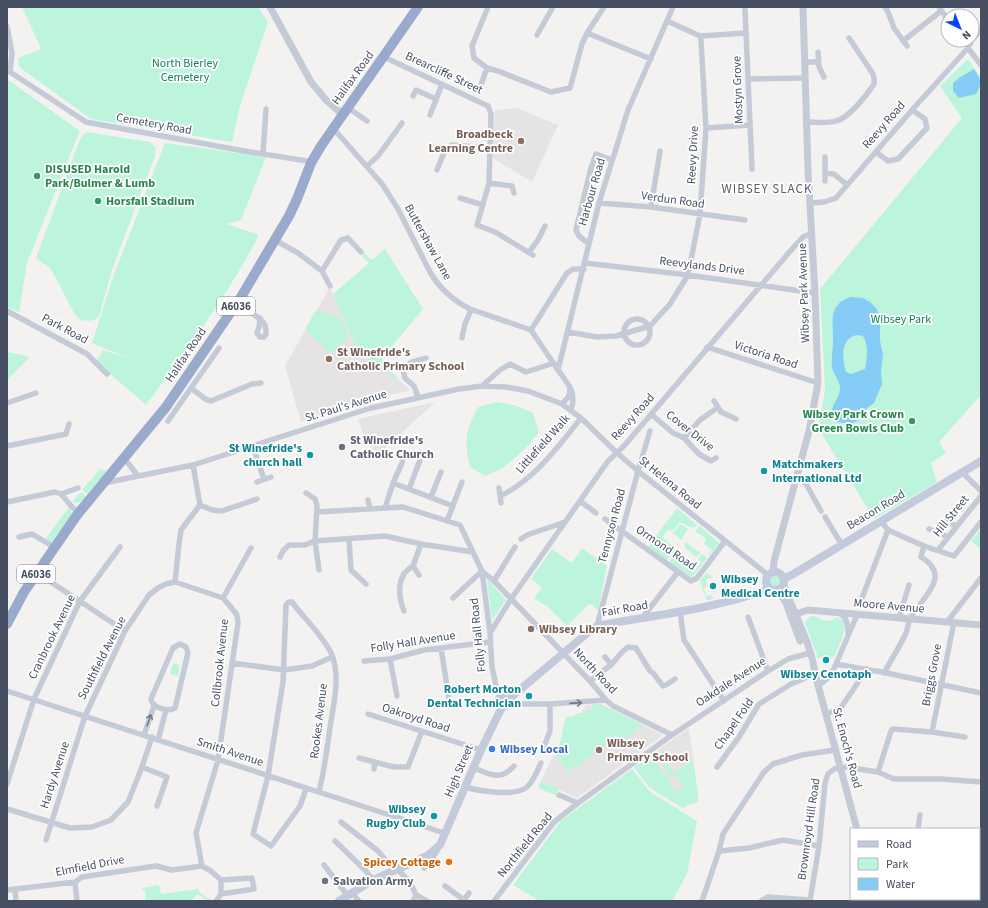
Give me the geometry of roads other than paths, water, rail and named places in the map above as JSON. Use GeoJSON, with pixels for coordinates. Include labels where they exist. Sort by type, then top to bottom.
{"type":"FeatureCollection","features":[{"type":"Feature","properties":{"kind":"highway","name":"Halifax Road"},"geometry":{"type":"LineString","coordinates":[[7,624],[20,599],[79,512],[197,371],[275,240],[297,199],[311,163],[333,128],[418,7]]}},
{"type":"Feature","properties":{"kind":"main road","name":"Beacon Road"},"geometry":{"type":"LineString","coordinates":[[784,582],[881,521],[981,461]]}},
{"type":"Feature","properties":{"kind":"main road"},"geometry":{"type":"LineString","coordinates":[[770,574],[780,574],[784,582],[780,589],[772,590],[765,583],[770,574]]}},
{"type":"Feature","properties":{"kind":"main road","name":"Fair Road"},"geometry":{"type":"LineString","coordinates":[[507,703],[563,653],[597,626],[680,612],[772,590]]}},
{"type":"Feature","properties":{"kind":"main road"},"geometry":{"type":"LineString","coordinates":[[500,697],[504,696],[507,703]]}},
{"type":"Feature","properties":{"kind":"main road","name":"High Street"},"geometry":{"type":"LineString","coordinates":[[339,901],[373,880],[427,856],[440,845],[474,768],[480,750],[507,703]]}},
{"type":"Feature","properties":{"kind":"street"},"geometry":{"type":"LineString","coordinates":[[270,7],[312,82],[326,100],[367,121]]}},
{"type":"Feature","properties":{"kind":"street"},"geometry":{"type":"LineString","coordinates":[[488,7],[472,46],[474,58],[487,68],[551,92],[570,88],[582,44],[587,33],[604,7]]}},
{"type":"Feature","properties":{"kind":"street"},"geometry":{"type":"LineString","coordinates":[[537,35],[553,7]]}},
{"type":"Feature","properties":{"kind":"street","name":"Harbour Road"},"geometry":{"type":"LineString","coordinates":[[558,370],[599,203],[612,160],[628,110],[673,7]]}},
{"type":"Feature","properties":{"kind":"street","name":"Wibsey Park Avenue"},"geometry":{"type":"LineString","coordinates":[[770,574],[809,431],[818,383],[816,293],[810,203],[803,7]]}},
{"type":"Feature","properties":{"kind":"street"},"geometry":{"type":"LineString","coordinates":[[885,7],[894,28],[905,43],[940,9]]}},
{"type":"Feature","properties":{"kind":"street","name":"Mostyn Grove"},"geometry":{"type":"LineString","coordinates":[[746,10],[752,169]]}},
{"type":"Feature","properties":{"kind":"street"},"geometry":{"type":"LineString","coordinates":[[667,21],[700,36],[746,33]]}},
{"type":"Feature","properties":{"kind":"street"},"geometry":{"type":"LineString","coordinates":[[7,26],[12,53],[8,71]]}},
{"type":"Feature","properties":{"kind":"street"},"geometry":{"type":"LineString","coordinates":[[587,33],[651,59]]}},
{"type":"Feature","properties":{"kind":"street","name":"Reevy Drive"},"geometry":{"type":"LineString","coordinates":[[688,275],[700,214],[706,128],[700,36]]}},
{"type":"Feature","properties":{"kind":"street"},"geometry":{"type":"LineString","coordinates":[[807,122],[829,122],[845,118],[851,113],[874,84],[873,74],[849,38]]}},
{"type":"Feature","properties":{"kind":"street"},"geometry":{"type":"LineString","coordinates":[[968,48],[981,65]]}},
{"type":"Feature","properties":{"kind":"street","name":"Reevy Road"},"geometry":{"type":"LineString","coordinates":[[810,203],[824,202],[836,198],[968,48]]}},
{"type":"Feature","properties":{"kind":"street"},"geometry":{"type":"LineString","coordinates":[[818,52],[818,67],[824,77]]}},
{"type":"Feature","properties":{"kind":"street","name":"Brearcliffe Street"},"geometry":{"type":"LineString","coordinates":[[384,57],[488,106],[491,114],[490,148]]}},
{"type":"Feature","properties":{"kind":"street"},"geometry":{"type":"LineString","coordinates":[[805,62],[818,62]]}},
{"type":"Feature","properties":{"kind":"street"},"geometry":{"type":"LineString","coordinates":[[480,85],[487,68]]}},
{"type":"Feature","properties":{"kind":"street","name":"Cemetery Road"},"geometry":{"type":"LineString","coordinates":[[8,71],[86,122],[307,161],[311,163]]}},
{"type":"Feature","properties":{"kind":"street"},"geometry":{"type":"LineString","coordinates":[[748,79],[806,78]]}},
{"type":"Feature","properties":{"kind":"street"},"geometry":{"type":"LineString","coordinates":[[430,116],[442,84]]}},
{"type":"Feature","properties":{"kind":"street"},"geometry":{"type":"LineString","coordinates":[[413,96],[416,90],[436,99]]}},
{"type":"Feature","properties":{"kind":"street"},"geometry":{"type":"LineString","coordinates":[[263,154],[266,109]]}},
{"type":"Feature","properties":{"kind":"street"},"geometry":{"type":"LineString","coordinates":[[876,152],[888,161],[898,159],[927,128],[925,119],[912,110]]}},
{"type":"Feature","properties":{"kind":"street"},"geometry":{"type":"LineString","coordinates":[[367,166],[378,156],[402,123]]}},
{"type":"Feature","properties":{"kind":"street"},"geometry":{"type":"LineString","coordinates":[[706,128],[750,126]]}},
{"type":"Feature","properties":{"kind":"street","name":"Buttershaw Lane"},"geometry":{"type":"LineString","coordinates":[[333,128],[382,184],[398,209],[436,282],[450,297],[471,310],[531,330]]}},
{"type":"Feature","properties":{"kind":"street"},"geometry":{"type":"LineString","coordinates":[[437,170],[445,150],[452,145],[490,148],[489,184],[477,225],[495,232],[531,254],[545,226]]}},
{"type":"Feature","properties":{"kind":"street"},"geometry":{"type":"LineString","coordinates":[[651,207],[660,151]]}},
{"type":"Feature","properties":{"kind":"street"},"geometry":{"type":"LineString","coordinates":[[589,244],[579,236],[576,230],[591,168],[596,154],[612,160]]}},
{"type":"Feature","properties":{"kind":"street"},"geometry":{"type":"LineString","coordinates":[[825,158],[825,181]]}},
{"type":"Feature","properties":{"kind":"street"},"geometry":{"type":"LineString","coordinates":[[825,173],[834,174],[847,185]]}},
{"type":"Feature","properties":{"kind":"street"},"geometry":{"type":"LineString","coordinates":[[489,184],[512,186],[514,192]]}},
{"type":"Feature","properties":{"kind":"street"},"geometry":{"type":"LineString","coordinates":[[460,198],[483,205]]}},
{"type":"Feature","properties":{"kind":"street","name":"Verdun Road"},"geometry":{"type":"LineString","coordinates":[[599,203],[651,207],[745,220]]}},
{"type":"Feature","properties":{"kind":"street","name":"Reevy Road"},"geometry":{"type":"LineString","coordinates":[[490,633],[511,599],[616,452],[624,446],[760,285],[803,237],[812,233]]}},
{"type":"Feature","properties":{"kind":"street"},"geometry":{"type":"LineString","coordinates":[[322,271],[341,240],[348,238],[361,252]]}},
{"type":"Feature","properties":{"kind":"street"},"geometry":{"type":"LineString","coordinates":[[275,240],[298,253],[322,271],[330,286]]}},
{"type":"Feature","properties":{"kind":"street"},"geometry":{"type":"LineString","coordinates":[[571,410],[574,398],[570,388],[531,330],[567,273],[573,269],[584,266]]}},
{"type":"Feature","properties":{"kind":"street","name":"Reevylands Drive"},"geometry":{"type":"LineString","coordinates":[[584,266],[688,275],[816,293]]}},
{"type":"Feature","properties":{"kind":"street"},"geometry":{"type":"LineString","coordinates":[[568,332],[597,337],[616,336],[650,326],[670,304],[688,275]]}},
{"type":"Feature","properties":{"kind":"street"},"geometry":{"type":"LineString","coordinates":[[241,297],[246,302],[249,309],[260,318]]}},
{"type":"Feature","properties":{"kind":"street"},"geometry":{"type":"LineString","coordinates":[[233,309],[240,311],[249,309]]}},
{"type":"Feature","properties":{"kind":"street"},"geometry":{"type":"LineString","coordinates":[[462,338],[465,324],[471,310]]}},
{"type":"Feature","properties":{"kind":"street","name":"Park Road"},"geometry":{"type":"LineString","coordinates":[[7,311],[87,354],[107,374]]}},
{"type":"Feature","properties":{"kind":"street"},"geometry":{"type":"LineString","coordinates":[[632,320],[644,320],[650,326],[650,335],[645,343],[641,345],[628,342],[624,334],[626,325],[632,320]]}},
{"type":"Feature","properties":{"kind":"street","name":"Victoria Road"},"geometry":{"type":"LineString","coordinates":[[707,347],[818,383]]}},
{"type":"Feature","properties":{"kind":"street"},"geometry":{"type":"LineString","coordinates":[[168,421],[192,389],[197,371],[219,348]]}},
{"type":"Feature","properties":{"kind":"street"},"geometry":{"type":"LineString","coordinates":[[418,397],[414,386],[405,378],[403,370],[410,362],[426,358]]}},
{"type":"Feature","properties":{"kind":"street"},"geometry":{"type":"LineString","coordinates":[[482,386],[500,370],[510,364],[526,372],[554,363]]}},
{"type":"Feature","properties":{"kind":"street"},"geometry":{"type":"LineString","coordinates":[[192,389],[207,400],[211,401],[252,384],[261,383]]}},
{"type":"Feature","properties":{"kind":"street","name":"St. Paul's Avenue"},"geometry":{"type":"LineString","coordinates":[[102,484],[193,465],[371,408],[418,397],[482,386],[506,387],[528,391],[562,404]]}},
{"type":"Feature","properties":{"kind":"street"},"geometry":{"type":"LineString","coordinates":[[562,404],[570,394],[570,388]]}},
{"type":"Feature","properties":{"kind":"street"},"geometry":{"type":"LineString","coordinates":[[7,404],[36,393]]}},
{"type":"Feature","properties":{"kind":"street"},"geometry":{"type":"LineString","coordinates":[[714,401],[717,408],[721,412],[736,419]]}},
{"type":"Feature","properties":{"kind":"street","name":"St Helena Road"},"geometry":{"type":"LineString","coordinates":[[562,404],[581,418],[616,452],[638,470],[725,541],[770,574]]}},
{"type":"Feature","properties":{"kind":"street"},"geometry":{"type":"LineString","coordinates":[[684,438],[700,420],[717,408]]}},
{"type":"Feature","properties":{"kind":"street","name":"Cover Drive"},"geometry":{"type":"LineString","coordinates":[[651,414],[673,433],[684,438],[699,454],[711,461],[716,458]]}},
{"type":"Feature","properties":{"kind":"street","name":"Littlefield Walk"},"geometry":{"type":"LineString","coordinates":[[500,496],[510,492],[526,480],[553,453],[581,418]]}},
{"type":"Feature","properties":{"kind":"street"},"geometry":{"type":"LineString","coordinates":[[7,446],[66,434],[69,424]]}},
{"type":"Feature","properties":{"kind":"street","name":"Tennyson Road"},"geometry":{"type":"LineString","coordinates":[[597,626],[638,470],[650,431]]}},
{"type":"Feature","properties":{"kind":"street"},"geometry":{"type":"LineString","coordinates":[[253,447],[264,479]]}},
{"type":"Feature","properties":{"kind":"street"},"geometry":{"type":"LineString","coordinates":[[385,508],[393,483],[402,463],[404,452]]}},
{"type":"Feature","properties":{"kind":"street"},"geometry":{"type":"LineString","coordinates":[[124,458],[138,476]]}},
{"type":"Feature","properties":{"kind":"street"},"geometry":{"type":"LineString","coordinates":[[409,489],[420,460]]}},
{"type":"Feature","properties":{"kind":"street"},"geometry":{"type":"LineString","coordinates":[[193,465],[200,505],[182,530],[179,544],[176,582],[223,598],[251,548]]}},
{"type":"Feature","properties":{"kind":"street"},"geometry":{"type":"LineString","coordinates":[[431,497],[441,472]]}},
{"type":"Feature","properties":{"kind":"street"},"geometry":{"type":"LineString","coordinates":[[963,473],[981,491]]}},
{"type":"Feature","properties":{"kind":"street"},"geometry":{"type":"LineString","coordinates":[[257,482],[271,476]]}},
{"type":"Feature","properties":{"kind":"street"},"geometry":{"type":"LineString","coordinates":[[796,477],[806,484],[821,511]]}},
{"type":"Feature","properties":{"kind":"street"},"geometry":{"type":"LineString","coordinates":[[447,521],[462,482]]}},
{"type":"Feature","properties":{"kind":"street"},"geometry":{"type":"LineString","coordinates":[[393,483],[453,506]]}},
{"type":"Feature","properties":{"kind":"street"},"geometry":{"type":"LineString","coordinates":[[61,494],[78,488]]}},
{"type":"Feature","properties":{"kind":"street"},"geometry":{"type":"LineString","coordinates":[[499,488],[501,503]]}},
{"type":"Feature","properties":{"kind":"street"},"geometry":{"type":"LineString","coordinates":[[7,502],[55,492],[61,494],[73,508],[79,512]]}},
{"type":"Feature","properties":{"kind":"street"},"geometry":{"type":"LineString","coordinates":[[306,494],[315,499],[317,506],[315,541],[319,570]]}},
{"type":"Feature","properties":{"kind":"street","name":"Hill Street"},"geometry":{"type":"LineString","coordinates":[[938,550],[981,496]]}},
{"type":"Feature","properties":{"kind":"street"},"geometry":{"type":"LineString","coordinates":[[200,505],[212,510],[222,511],[257,499]]}},
{"type":"Feature","properties":{"kind":"street"},"geometry":{"type":"LineString","coordinates":[[368,500],[370,510]]}},
{"type":"Feature","properties":{"kind":"street"},"geometry":{"type":"LineString","coordinates":[[580,501],[596,513]]}},
{"type":"Feature","properties":{"kind":"street","name":"Folly Hall Road"},"geometry":{"type":"LineString","coordinates":[[317,512],[403,507],[460,525],[482,570],[495,685],[500,697]]}},
{"type":"Feature","properties":{"kind":"street"},"geometry":{"type":"LineString","coordinates":[[825,517],[842,545]]}},
{"type":"Feature","properties":{"kind":"street","name":"Ormond Road"},"geometry":{"type":"LineString","coordinates":[[605,519],[691,581],[696,578],[725,541]]}},
{"type":"Feature","properties":{"kind":"street"},"geometry":{"type":"LineString","coordinates":[[881,521],[888,530],[924,546],[954,556],[981,522]]}},
{"type":"Feature","properties":{"kind":"street"},"geometry":{"type":"LineString","coordinates":[[939,533],[946,521],[957,526]]}},
{"type":"Feature","properties":{"kind":"street"},"geometry":{"type":"LineString","coordinates":[[522,539],[527,535],[565,522]]}},
{"type":"Feature","properties":{"kind":"street"},"geometry":{"type":"LineString","coordinates":[[929,529],[948,537]]}},
{"type":"Feature","properties":{"kind":"street"},"geometry":{"type":"LineString","coordinates":[[862,598],[888,530]]}},
{"type":"Feature","properties":{"kind":"street"},"geometry":{"type":"LineString","coordinates":[[19,537],[32,534],[54,547]]}},
{"type":"Feature","properties":{"kind":"street"},"geometry":{"type":"LineString","coordinates":[[280,557],[283,550],[289,545],[305,545],[315,541],[386,536],[421,544],[473,552]]}},
{"type":"Feature","properties":{"kind":"street"},"geometry":{"type":"LineString","coordinates":[[348,539],[350,570],[366,584]]}},
{"type":"Feature","properties":{"kind":"street"},"geometry":{"type":"LineString","coordinates":[[404,611],[400,602],[400,581],[403,574],[414,566],[421,544]]}},
{"type":"Feature","properties":{"kind":"street"},"geometry":{"type":"LineString","coordinates":[[884,673],[905,636],[909,627],[909,619],[931,590],[935,582],[933,568],[929,562],[921,557],[924,546]]}},
{"type":"Feature","properties":{"kind":"street","name":"Cranbrook Avenue"},"geometry":{"type":"LineString","coordinates":[[7,784],[34,699],[80,601],[120,547]]}},
{"type":"Feature","properties":{"kind":"street"},"geometry":{"type":"LineString","coordinates":[[494,581],[515,547]]}},
{"type":"Feature","properties":{"kind":"street"},"geometry":{"type":"LineString","coordinates":[[414,566],[420,575]]}},
{"type":"Feature","properties":{"kind":"street","name":"Folly Hall Road"},"geometry":{"type":"LineString","coordinates":[[453,598],[482,570]]}},
{"type":"Feature","properties":{"kind":"street","name":"North Road"},"geometry":{"type":"LineString","coordinates":[[482,570],[563,653],[606,700],[613,706],[672,735]]}},
{"type":"Feature","properties":{"kind":"street"},"geometry":{"type":"LineString","coordinates":[[642,618],[678,572]]}},
{"type":"Feature","properties":{"kind":"street"},"geometry":{"type":"LineString","coordinates":[[37,573],[125,631]]}},
{"type":"Feature","properties":{"kind":"street"},"geometry":{"type":"LineString","coordinates":[[951,622],[981,578]]}},
{"type":"Feature","properties":{"kind":"street","name":"Southfield Avenue"},"geometry":{"type":"LineString","coordinates":[[85,716],[125,631],[149,595],[166,584],[176,582]]}},
{"type":"Feature","properties":{"kind":"street","name":"St. Enoch's Road"},"geometry":{"type":"LineString","coordinates":[[784,582],[796,614],[808,654],[809,665],[818,686],[857,828]]}},
{"type":"Feature","properties":{"kind":"street"},"geometry":{"type":"LineString","coordinates":[[899,618],[909,585]]}},
{"type":"Feature","properties":{"kind":"street","name":"St. Enoch's Road"},"geometry":{"type":"LineString","coordinates":[[772,590],[783,598],[786,603],[808,654]]}},
{"type":"Feature","properties":{"kind":"street","name":"Collbrook Avenue"},"geometry":{"type":"LineString","coordinates":[[202,866],[196,833],[218,760],[238,623],[236,615],[223,598]]}},
{"type":"Feature","properties":{"kind":"street","name":"Rookes Avenue"},"geometry":{"type":"LineString","coordinates":[[284,670],[286,606],[289,602],[292,602],[328,647],[332,657],[336,686],[319,792]]}},
{"type":"Feature","properties":{"kind":"street","name":"Moore Avenue"},"geometry":{"type":"LineString","coordinates":[[796,614],[808,610],[981,625]]}},
{"type":"Feature","properties":{"kind":"street"},"geometry":{"type":"LineString","coordinates":[[680,612],[684,640],[724,701]]}},
{"type":"Feature","properties":{"kind":"street"},"geometry":{"type":"LineString","coordinates":[[839,613],[847,621],[848,635]]}},
{"type":"Feature","properties":{"kind":"street"},"geometry":{"type":"LineString","coordinates":[[818,686],[829,677],[833,670],[857,615]]}},
{"type":"Feature","properties":{"kind":"street"},"geometry":{"type":"LineString","coordinates":[[748,617],[768,671]]}},
{"type":"Feature","properties":{"kind":"street","name":"Briggs Grove"},"geometry":{"type":"LineString","coordinates":[[932,732],[942,685],[951,622]]}},
{"type":"Feature","properties":{"kind":"street","name":"Folly Hall Avenue"},"geometry":{"type":"LineString","coordinates":[[364,661],[390,658],[424,650],[490,642]]}},
{"type":"Feature","properties":{"kind":"street"},"geometry":{"type":"LineString","coordinates":[[180,644],[183,645],[188,650],[188,653],[175,708],[173,710],[166,710],[154,706],[151,699],[173,648],[180,644]]}},
{"type":"Feature","properties":{"kind":"street"},"geometry":{"type":"LineString","coordinates":[[590,682],[628,647],[636,648],[650,671],[653,672],[663,686],[675,679]]}},
{"type":"Feature","properties":{"kind":"street"},"geometry":{"type":"LineString","coordinates":[[441,648],[448,699]]}},
{"type":"Feature","properties":{"kind":"street","name":"Oakdale Avenue"},"geometry":{"type":"LineString","coordinates":[[672,735],[788,659],[808,654]]}},
{"type":"Feature","properties":{"kind":"street"},"geometry":{"type":"LineString","coordinates":[[233,663],[284,670],[312,666],[332,657]]}},
{"type":"Feature","properties":{"kind":"street"},"geometry":{"type":"LineString","coordinates":[[605,657],[611,664]]}},
{"type":"Feature","properties":{"kind":"street"},"geometry":{"type":"LineString","coordinates":[[390,658],[397,696]]}},
{"type":"Feature","properties":{"kind":"street"},"geometry":{"type":"LineString","coordinates":[[836,664],[981,693]]}},
{"type":"Feature","properties":{"kind":"street"},"geometry":{"type":"LineString","coordinates":[[826,714],[840,709],[867,669]]}},
{"type":"Feature","properties":{"kind":"street"},"geometry":{"type":"LineString","coordinates":[[284,670],[268,776],[253,834],[271,846],[300,806],[306,789]]}},
{"type":"Feature","properties":{"kind":"street","name":"Chapel Fold"},"geometry":{"type":"LineString","coordinates":[[717,767],[739,737],[759,704],[792,684],[814,674],[824,675],[833,670]]}},
{"type":"Feature","properties":{"kind":"street","name":"Smith Avenue"},"geometry":{"type":"LineString","coordinates":[[7,691],[441,832],[445,836]]}},
{"type":"Feature","properties":{"kind":"street"},"geometry":{"type":"LineString","coordinates":[[507,703],[550,704],[606,700]]}},
{"type":"Feature","properties":{"kind":"street"},"geometry":{"type":"LineString","coordinates":[[543,749],[550,731],[550,704]]}},
{"type":"Feature","properties":{"kind":"street"},"geometry":{"type":"LineString","coordinates":[[144,735],[154,706]]}},
{"type":"Feature","properties":{"kind":"street"},"geometry":{"type":"LineString","coordinates":[[158,740],[166,710]]}},
{"type":"Feature","properties":{"kind":"street","name":"Oakroyd Road"},"geometry":{"type":"LineString","coordinates":[[368,714],[480,750]]}},
{"type":"Feature","properties":{"kind":"street","name":"Hardy Avenue"},"geometry":{"type":"LineString","coordinates":[[46,840],[85,716]]}},
{"type":"Feature","properties":{"kind":"street"},"geometry":{"type":"LineString","coordinates":[[878,772],[891,731],[893,729],[932,732],[965,737]]}},
{"type":"Feature","properties":{"kind":"street"},"geometry":{"type":"LineString","coordinates":[[359,758],[394,767],[408,767],[422,732]]}},
{"type":"Feature","properties":{"kind":"street","name":"Northfield Road"},"geometry":{"type":"LineString","coordinates":[[494,901],[554,822],[672,735]]}},
{"type":"Feature","properties":{"kind":"street"},"geometry":{"type":"LineString","coordinates":[[7,808],[70,828],[92,827],[111,820],[128,802],[152,737]]}},
{"type":"Feature","properties":{"kind":"street"},"geometry":{"type":"LineString","coordinates":[[702,901],[723,834],[764,772],[773,764],[802,755],[835,750]]}},
{"type":"Feature","properties":{"kind":"street"},"geometry":{"type":"LineString","coordinates":[[374,769],[375,762]]}},
{"type":"Feature","properties":{"kind":"street"},"geometry":{"type":"LineString","coordinates":[[465,787],[479,791],[521,791],[528,787],[533,780],[541,763]]}},
{"type":"Feature","properties":{"kind":"street"},"geometry":{"type":"LineString","coordinates":[[474,768],[500,776],[508,773],[514,766]]}},
{"type":"Feature","properties":{"kind":"street"},"geometry":{"type":"LineString","coordinates":[[142,767],[167,777],[156,806]]}},
{"type":"Feature","properties":{"kind":"street"},"geometry":{"type":"LineString","coordinates":[[840,768],[846,767],[878,772],[894,779],[981,782]]}},
{"type":"Feature","properties":{"kind":"street","name":"Brownroyd Hill Road"},"geometry":{"type":"LineString","coordinates":[[810,900],[819,846],[828,774],[834,769],[840,768]]}},
{"type":"Feature","properties":{"kind":"street"},"geometry":{"type":"LineString","coordinates":[[559,795],[578,803]]}},
{"type":"Feature","properties":{"kind":"street"},"geometry":{"type":"LineString","coordinates":[[918,828],[920,814]]}},
{"type":"Feature","properties":{"kind":"street"},"geometry":{"type":"LineString","coordinates":[[342,822],[378,851],[410,882],[416,894],[426,901]]}},
{"type":"Feature","properties":{"kind":"street"},"geometry":{"type":"LineString","coordinates":[[719,850],[749,848],[783,840],[819,846]]}},
{"type":"Feature","properties":{"kind":"street"},"geometry":{"type":"LineString","coordinates":[[335,841],[366,871],[373,880]]}},
{"type":"Feature","properties":{"kind":"street","name":"High Street"},"geometry":{"type":"LineString","coordinates":[[424,868],[430,862],[440,845]]}},
{"type":"Feature","properties":{"kind":"street"},"geometry":{"type":"LineString","coordinates":[[324,865],[349,894],[359,901]]}},
{"type":"Feature","properties":{"kind":"street","name":"Elmfield Drive"},"geometry":{"type":"LineString","coordinates":[[7,890],[74,882],[82,877],[123,870],[156,866],[172,870],[202,866]]}},
{"type":"Feature","properties":{"kind":"street"},"geometry":{"type":"LineString","coordinates":[[202,866],[212,871],[221,880],[221,894],[216,901]]}},
{"type":"Feature","properties":{"kind":"street"},"geometry":{"type":"LineString","coordinates":[[221,880],[252,878],[254,889],[221,894]]}},
{"type":"Feature","properties":{"kind":"street"},"geometry":{"type":"LineString","coordinates":[[74,882],[78,901]]}},
{"type":"Feature","properties":{"kind":"street"},"geometry":{"type":"LineString","coordinates":[[445,886],[463,901],[469,893]]}},
{"type":"Feature","properties":{"kind":"street"},"geometry":{"type":"LineString","coordinates":[[15,889],[16,901]]}},
{"type":"Feature","properties":{"kind":"street"},"geometry":{"type":"LineString","coordinates":[[413,901],[416,894]]}},
{"type":"Feature","properties":{"kind":"street"},"geometry":{"type":"LineString","coordinates":[[761,901],[768,896],[810,900]]}},
{"type":"Feature","properties":{"kind":"water"},"geometry":{"type":"Polygon","coordinates":[[[974,69],[980,81],[980,86],[976,94],[959,98],[953,91],[953,83],[974,69]]]}},
{"type":"Feature","properties":{"kind":"water"},"geometry":{"type":"Polygon","coordinates":[[[851,297],[863,298],[876,308],[879,314],[880,341],[883,354],[881,370],[882,384],[874,403],[866,409],[859,420],[851,424],[837,422],[833,418],[832,414],[832,409],[840,392],[839,383],[832,368],[833,314],[838,304],[851,297]],[[857,335],[851,337],[845,345],[843,355],[846,372],[851,374],[865,369],[867,348],[863,336],[857,335]]]}},
{"type":"Feature","properties":{"kind":"place","name":"Broadbeck Learning Centre"},"geometry":{"type":"Point","coordinates":[521,141]}},
{"type":"Feature","properties":{"kind":"place","name":"DISUSED Harold Park/Bulmer & Lumb"},"geometry":{"type":"Point","coordinates":[37,176]}},
{"type":"Feature","properties":{"kind":"place","name":"Horsfall Stadium"},"geometry":{"type":"Point","coordinates":[98,201]}},
{"type":"Feature","properties":{"kind":"place","name":"St Winefride's Catholic Primary School"},"geometry":{"type":"Point","coordinates":[329,359]}},
{"type":"Feature","properties":{"kind":"place","name":"Wibsey Park Crown Green Bowls Club"},"geometry":{"type":"Point","coordinates":[912,421]}},
{"type":"Feature","properties":{"kind":"place","name":"St Winefride's Catholic Church"},"geometry":{"type":"Point","coordinates":[342,447]}},
{"type":"Feature","properties":{"kind":"place","name":"St Winefride's church hall"},"geometry":{"type":"Point","coordinates":[310,455]}},
{"type":"Feature","properties":{"kind":"place","name":"Matchmakers International Ltd"},"geometry":{"type":"Point","coordinates":[764,471]}},
{"type":"Feature","properties":{"kind":"place","name":"Wibsey Medical Centre"},"geometry":{"type":"Point","coordinates":[713,586]}},
{"type":"Feature","properties":{"kind":"place","name":"Wibsey Library"},"geometry":{"type":"Point","coordinates":[531,629]}},
{"type":"Feature","properties":{"kind":"place","name":"Wibsey Cenotaph"},"geometry":{"type":"Point","coordinates":[826,660]}},
{"type":"Feature","properties":{"kind":"place","name":"Robert Morton Dental Technician"},"geometry":{"type":"Point","coordinates":[529,696]}},
{"type":"Feature","properties":{"kind":"place","name":"Wibsey Local"},"geometry":{"type":"Point","coordinates":[492,749]}},
{"type":"Feature","properties":{"kind":"place","name":"Wibsey Primary School"},"geometry":{"type":"Point","coordinates":[599,750]}},
{"type":"Feature","properties":{"kind":"place","name":"Wibsey Rugby Club"},"geometry":{"type":"Point","coordinates":[434,816]}},
{"type":"Feature","properties":{"kind":"place","name":"Spicey Cottage"},"geometry":{"type":"Point","coordinates":[449,862]}},
{"type":"Feature","properties":{"kind":"place","name":"Salvation Army"},"geometry":{"type":"Point","coordinates":[325,881]}},
{"type":"Feature","properties":{"kind":"district","name":"WIBSEY SLACK"},"geometry":{"type":"Point","coordinates":[767,189]}},
{"type":"Feature","properties":{"kind":"park label","name":"North Bierley Cemetery"},"geometry":{"type":"Point","coordinates":[185,70]}},
{"type":"Feature","properties":{"kind":"park label","name":"Wibsey Park"},"geometry":{"type":"Point","coordinates":[901,319]}}]}
